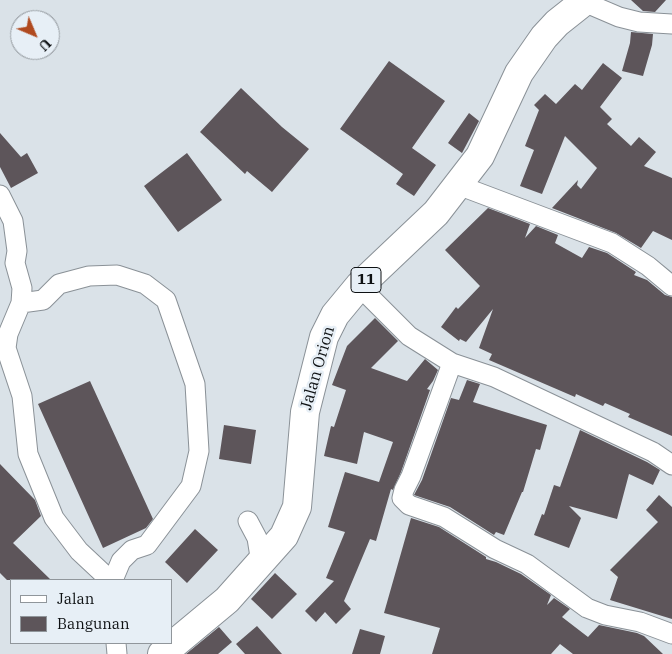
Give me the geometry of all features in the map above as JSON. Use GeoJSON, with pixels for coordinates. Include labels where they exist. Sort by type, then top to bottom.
{"type":"FeatureCollection","features":[{"type":"Feature","properties":{"kind":"highway","name":"Jalan Orion"},"geometry":{"type":"LineString","coordinates":[[162,654],[227,600],[284,536],[297,508],[305,412],[324,337],[335,315],[359,286],[436,214],[480,156],[519,72],[544,36],[585,1]]}},
{"type":"Feature","properties":{"kind":"street"},"geometry":{"type":"LineString","coordinates":[[585,1],[632,20],[672,24]]}},
{"type":"Feature","properties":{"kind":"street"},"geometry":{"type":"LineString","coordinates":[[458,185],[612,243],[648,266],[672,286]]}},
{"type":"Feature","properties":{"kind":"street"},"geometry":{"type":"LineString","coordinates":[[0,195],[13,221],[17,251],[15,263],[22,288],[21,303],[8,334],[6,348],[22,396],[28,454],[54,518],[79,551],[110,579]]}},
{"type":"Feature","properties":{"kind":"street"},"geometry":{"type":"LineString","coordinates":[[21,303],[43,300],[59,284],[89,276],[117,275],[145,284],[166,300],[195,384],[198,451],[191,486],[147,546],[132,550],[121,561],[112,579]]}},
{"type":"Feature","properties":{"kind":"street"},"geometry":{"type":"LineString","coordinates":[[359,286],[409,336],[452,363],[494,378],[653,452],[672,465]]}},
{"type":"Feature","properties":{"kind":"street"},"geometry":{"type":"LineString","coordinates":[[452,363],[402,498],[409,505],[444,517],[495,549],[527,564],[587,608],[605,615],[640,622],[672,634]]}},
{"type":"Feature","properties":{"kind":"street"},"geometry":{"type":"LineString","coordinates":[[248,521],[257,538],[261,563]]}},
{"type":"Feature","properties":{"kind":"building"},"geometry":{"type":"Polygon","coordinates":[[[631,0],[666,0],[655,12],[643,11],[631,0]]]}},
{"type":"Feature","properties":{"kind":"building"},"geometry":{"type":"Polygon","coordinates":[[[631,32],[653,34],[652,45],[643,76],[622,71],[631,32]]]}},
{"type":"Feature","properties":{"kind":"building"},"geometry":{"type":"Polygon","coordinates":[[[389,61],[445,101],[412,148],[436,165],[414,196],[396,184],[403,174],[340,129],[389,61]]]}},
{"type":"Feature","properties":{"kind":"building"},"geometry":{"type":"Polygon","coordinates":[[[603,63],[622,78],[600,107],[612,119],[607,124],[631,146],[639,137],[656,152],[644,166],[672,178],[672,240],[653,231],[641,248],[616,233],[552,208],[578,180],[577,185],[581,189],[597,168],[565,136],[542,194],[520,186],[534,150],[525,146],[539,110],[534,105],[545,94],[556,104],[575,84],[582,90],[603,63]]]}},
{"type":"Feature","properties":{"kind":"building"},"geometry":{"type":"Polygon","coordinates":[[[241,88],[282,127],[309,149],[272,192],[247,171],[245,174],[200,132],[241,88]]]}},
{"type":"Feature","properties":{"kind":"building"},"geometry":{"type":"Polygon","coordinates":[[[469,113],[479,121],[462,153],[448,143],[469,113]]]}},
{"type":"Feature","properties":{"kind":"building"},"geometry":{"type":"Polygon","coordinates":[[[0,133],[21,157],[27,153],[38,173],[11,188],[0,167],[0,133]]]}},
{"type":"Feature","properties":{"kind":"building"},"geometry":{"type":"Polygon","coordinates":[[[187,153],[222,200],[178,232],[144,186],[187,153]]]}},
{"type":"Feature","properties":{"kind":"building"},"geometry":{"type":"Polygon","coordinates":[[[488,208],[530,224],[525,238],[536,226],[558,235],[555,243],[582,258],[589,247],[607,253],[636,272],[634,275],[647,280],[665,295],[672,297],[672,436],[628,417],[630,414],[605,403],[603,406],[576,394],[575,397],[489,360],[492,354],[479,348],[493,309],[466,342],[460,339],[459,341],[441,327],[456,307],[458,309],[480,286],[445,250],[488,208]]]}},
{"type":"Feature","properties":{"kind":"building"},"geometry":{"type":"Polygon","coordinates":[[[375,318],[398,341],[371,368],[407,381],[425,359],[438,370],[427,389],[430,390],[401,472],[393,490],[391,489],[376,541],[370,539],[344,601],[351,609],[336,624],[325,612],[316,622],[305,611],[334,581],[326,578],[345,532],[328,527],[345,472],[379,482],[393,442],[364,432],[357,464],[324,456],[331,426],[334,427],[346,390],[332,385],[347,346],[375,318]]]}},
{"type":"Feature","properties":{"kind":"building"},"geometry":{"type":"Polygon","coordinates":[[[467,380],[480,384],[473,402],[547,425],[540,450],[536,449],[523,492],[504,535],[496,532],[494,535],[450,507],[414,495],[422,480],[451,398],[459,400],[467,380]]]}},
{"type":"Feature","properties":{"kind":"building"},"geometry":{"type":"Polygon","coordinates":[[[90,381],[153,519],[146,528],[103,548],[38,404],[90,381]]]}},
{"type":"Feature","properties":{"kind":"building"},"geometry":{"type":"Polygon","coordinates":[[[224,425],[256,430],[251,464],[219,459],[224,425]]]}},
{"type":"Feature","properties":{"kind":"building"},"geometry":{"type":"Polygon","coordinates":[[[580,430],[660,470],[653,485],[629,474],[617,519],[569,506],[581,518],[569,548],[534,535],[542,514],[544,515],[554,485],[560,487],[580,430]]]}},
{"type":"Feature","properties":{"kind":"building"},"geometry":{"type":"Polygon","coordinates":[[[0,464],[35,500],[41,516],[13,543],[50,579],[7,580],[0,573],[0,464]]]}},
{"type":"Feature","properties":{"kind":"building"},"geometry":{"type":"Polygon","coordinates":[[[659,495],[672,507],[672,619],[610,600],[618,577],[610,570],[658,522],[646,510],[659,495]]]}},
{"type":"Feature","properties":{"kind":"building"},"geometry":{"type":"Polygon","coordinates":[[[411,518],[439,527],[486,557],[486,559],[521,574],[551,595],[547,605],[554,598],[570,609],[562,617],[588,637],[599,625],[637,633],[644,636],[663,654],[573,654],[560,644],[551,654],[432,654],[440,628],[384,613],[411,518]]]}},
{"type":"Feature","properties":{"kind":"building"},"geometry":{"type":"Polygon","coordinates":[[[195,529],[218,550],[187,583],[165,562],[195,529]]]}},
{"type":"Feature","properties":{"kind":"building"},"geometry":{"type":"Polygon","coordinates":[[[275,573],[297,594],[272,619],[251,599],[275,573]]]}},
{"type":"Feature","properties":{"kind":"building"},"geometry":{"type":"Polygon","coordinates":[[[257,626],[282,654],[245,654],[236,644],[257,626]]]}},
{"type":"Feature","properties":{"kind":"building"},"geometry":{"type":"Polygon","coordinates":[[[219,627],[232,642],[218,654],[186,654],[219,627]]]}},
{"type":"Feature","properties":{"kind":"building"},"geometry":{"type":"Polygon","coordinates":[[[360,629],[385,636],[380,654],[352,654],[360,629]]]}}]}
